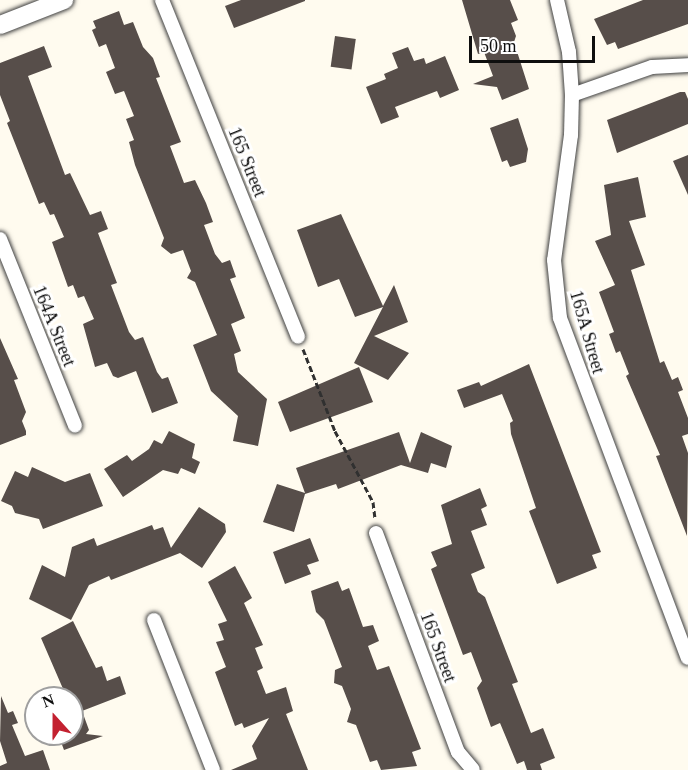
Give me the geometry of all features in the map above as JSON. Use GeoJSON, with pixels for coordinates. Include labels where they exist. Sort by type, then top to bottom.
{"type":"FeatureCollection","features":[{"type":"Feature","properties":{"kind":"street"},"geometry":{"type":"LineString","coordinates":[[0,25],[64,0]]}},
{"type":"Feature","properties":{"kind":"street","name":"165 Street"},"geometry":{"type":"LineString","coordinates":[[162,0],[298,337]]}},
{"type":"Feature","properties":{"kind":"street","name":"165A Street"},"geometry":{"type":"LineString","coordinates":[[558,0],[569,52],[572,94],[572,135],[554,260],[560,318],[688,658]]}},
{"type":"Feature","properties":{"kind":"street"},"geometry":{"type":"LineString","coordinates":[[572,94],[652,67],[688,65]]}},
{"type":"Feature","properties":{"kind":"street","name":"164A Street"},"geometry":{"type":"LineString","coordinates":[[0,239],[75,426]]}},
{"type":"Feature","properties":{"kind":"street","name":"165 Street"},"geometry":{"type":"LineString","coordinates":[[376,533],[458,752],[473,770]]}},
{"type":"Feature","properties":{"kind":"street"},"geometry":{"type":"LineString","coordinates":[[154,620],[213,770]]}},
{"type":"Feature","properties":{"kind":"path"},"geometry":{"type":"LineString","coordinates":[[298,337],[335,431],[373,502],[376,533]]}},
{"type":"Feature","properties":{"kind":"building"},"geometry":{"type":"Polygon","coordinates":[[[241,0],[305,1],[234,28],[225,6],[241,0]]]}},
{"type":"Feature","properties":{"kind":"building"},"geometry":{"type":"Polygon","coordinates":[[[462,0],[510,0],[518,20],[511,23],[516,36],[514,42],[529,89],[502,100],[497,87],[473,84],[493,76],[484,52],[478,54],[462,0]]]}},
{"type":"Feature","properties":{"kind":"building"},"geometry":{"type":"Polygon","coordinates":[[[643,0],[688,0],[688,24],[618,49],[615,42],[607,45],[594,19],[643,0]]]}},
{"type":"Feature","properties":{"kind":"building"},"geometry":{"type":"Polygon","coordinates":[[[119,11],[124,25],[133,22],[143,47],[153,58],[160,77],[156,78],[181,142],[170,146],[184,183],[195,180],[213,222],[204,225],[215,254],[222,263],[230,260],[236,277],[230,279],[245,318],[231,324],[241,351],[234,354],[238,372],[267,399],[258,446],[233,441],[238,416],[211,391],[193,345],[217,335],[195,282],[187,278],[191,271],[183,250],[171,254],[161,246],[164,238],[135,165],[129,142],[134,140],[126,119],[134,116],[124,91],[115,94],[106,72],[115,68],[106,44],[99,47],[92,30],[96,28],[93,21],[119,11]]]}},
{"type":"Feature","properties":{"kind":"building"},"geometry":{"type":"Polygon","coordinates":[[[335,36],[356,39],[351,70],[331,67],[335,36]]]}},
{"type":"Feature","properties":{"kind":"building"},"geometry":{"type":"Polygon","coordinates":[[[44,46],[52,67],[28,76],[65,175],[70,173],[90,215],[101,211],[108,229],[98,233],[117,283],[111,285],[129,332],[135,340],[143,337],[157,372],[162,379],[168,377],[178,403],[152,413],[136,371],[118,378],[113,376],[107,363],[95,367],[83,324],[94,319],[84,296],[78,298],[73,285],[68,287],[52,242],[64,237],[54,214],[50,215],[44,202],[39,204],[7,123],[10,121],[0,95],[0,63],[44,46]]]}},
{"type":"Feature","properties":{"kind":"building"},"geometry":{"type":"Polygon","coordinates":[[[408,47],[414,61],[424,58],[426,64],[445,56],[459,90],[440,98],[437,91],[395,107],[399,117],[381,124],[366,87],[386,79],[384,74],[398,68],[392,53],[408,47]]]}},
{"type":"Feature","properties":{"kind":"building"},"geometry":{"type":"Polygon","coordinates":[[[685,92],[688,99],[688,124],[617,153],[607,120],[685,92]]]}},
{"type":"Feature","properties":{"kind":"building"},"geometry":{"type":"Polygon","coordinates":[[[518,118],[528,149],[526,162],[510,167],[507,160],[502,162],[490,128],[518,118]]]}},
{"type":"Feature","properties":{"kind":"building"},"geometry":{"type":"Polygon","coordinates":[[[688,155],[688,195],[673,161],[688,155]]]}},
{"type":"Feature","properties":{"kind":"building"},"geometry":{"type":"Polygon","coordinates":[[[638,177],[646,217],[629,221],[645,265],[631,270],[660,363],[664,361],[672,380],[678,377],[683,390],[678,392],[688,418],[688,434],[682,436],[688,453],[687,536],[656,456],[660,455],[626,376],[629,374],[620,351],[616,353],[609,334],[614,332],[599,292],[615,285],[595,241],[611,235],[604,185],[638,177]]]}},
{"type":"Feature","properties":{"kind":"building"},"geometry":{"type":"Polygon","coordinates":[[[341,214],[383,306],[394,285],[408,322],[374,336],[409,353],[388,380],[354,363],[383,307],[355,317],[339,279],[318,287],[297,230],[341,214]]]}},
{"type":"Feature","properties":{"kind":"building"},"geometry":{"type":"Polygon","coordinates":[[[0,338],[18,379],[14,380],[26,412],[22,421],[26,435],[0,445],[0,338]]]}},
{"type":"Feature","properties":{"kind":"building"},"geometry":{"type":"Polygon","coordinates":[[[529,364],[601,552],[592,555],[597,568],[557,584],[529,511],[536,508],[511,434],[510,423],[513,421],[502,394],[464,408],[457,390],[479,382],[481,386],[529,364]]]}},
{"type":"Feature","properties":{"kind":"building"},"geometry":{"type":"Polygon","coordinates":[[[359,367],[373,402],[290,432],[278,402],[359,367]]]}},
{"type":"Feature","properties":{"kind":"building"},"geometry":{"type":"Polygon","coordinates":[[[169,431],[195,444],[192,458],[200,462],[195,474],[181,468],[178,474],[163,470],[123,497],[104,469],[127,455],[132,461],[149,449],[154,440],[162,444],[169,431]]]}},
{"type":"Feature","properties":{"kind":"building"},"geometry":{"type":"Polygon","coordinates":[[[399,432],[410,463],[421,432],[452,446],[446,468],[431,463],[428,473],[401,465],[338,489],[336,484],[305,494],[294,532],[263,522],[277,484],[305,493],[296,468],[399,432]]]}},
{"type":"Feature","properties":{"kind":"building"},"geometry":{"type":"Polygon","coordinates":[[[32,467],[65,482],[90,473],[103,506],[43,529],[39,519],[15,513],[12,506],[1,501],[15,471],[28,477],[32,467]]]}},
{"type":"Feature","properties":{"kind":"building"},"geometry":{"type":"Polygon","coordinates":[[[480,488],[487,506],[481,509],[487,525],[471,531],[485,568],[471,574],[478,592],[485,597],[518,682],[512,684],[531,733],[543,728],[555,758],[540,764],[542,770],[527,770],[524,761],[517,764],[500,723],[491,727],[477,688],[482,681],[471,652],[463,655],[431,569],[437,566],[431,552],[452,544],[441,505],[480,488]]]}},
{"type":"Feature","properties":{"kind":"building"},"geometry":{"type":"Polygon","coordinates":[[[199,507],[225,524],[226,532],[202,568],[180,553],[111,580],[109,576],[89,585],[71,620],[29,599],[42,565],[65,577],[72,547],[94,538],[97,546],[152,525],[154,530],[163,527],[171,548],[199,507]]]}},
{"type":"Feature","properties":{"kind":"building"},"geometry":{"type":"Polygon","coordinates":[[[310,538],[319,561],[307,565],[311,574],[285,584],[273,552],[310,538]]]}},
{"type":"Feature","properties":{"kind":"building"},"geometry":{"type":"Polygon","coordinates":[[[235,566],[252,598],[244,603],[263,645],[255,648],[263,668],[257,671],[266,694],[286,687],[293,711],[286,714],[308,770],[231,770],[257,759],[252,746],[269,718],[244,728],[242,723],[235,726],[215,672],[226,667],[216,642],[224,640],[218,624],[227,621],[208,582],[235,566]]]}},
{"type":"Feature","properties":{"kind":"building"},"geometry":{"type":"Polygon","coordinates":[[[338,581],[342,591],[349,588],[363,627],[373,625],[379,641],[368,646],[377,670],[389,666],[421,749],[412,752],[417,766],[381,770],[377,760],[370,762],[356,725],[347,722],[351,709],[342,686],[334,683],[335,670],[342,667],[324,620],[316,612],[311,591],[338,581]]]}},
{"type":"Feature","properties":{"kind":"building"},"geometry":{"type":"Polygon","coordinates":[[[73,621],[96,668],[102,666],[107,681],[120,676],[126,694],[84,710],[84,686],[62,686],[41,638],[73,621]]]}},
{"type":"Feature","properties":{"kind":"building"},"geometry":{"type":"Polygon","coordinates":[[[1,696],[8,713],[13,711],[18,723],[12,725],[25,756],[43,750],[50,770],[0,770],[0,766],[7,763],[0,741],[1,696]]]}},
{"type":"Feature","properties":{"kind":"building"},"geometry":{"type":"Polygon","coordinates":[[[84,716],[89,730],[86,734],[103,736],[84,743],[84,716]]]}},
{"type":"Feature","properties":{"kind":"building"},"geometry":{"type":"Polygon","coordinates":[[[62,746],[75,746],[64,750],[62,746]]]}}]}
